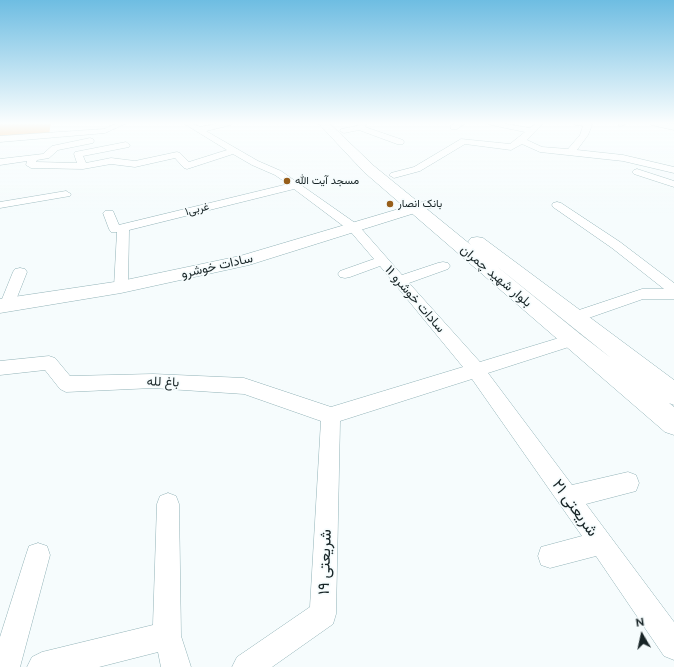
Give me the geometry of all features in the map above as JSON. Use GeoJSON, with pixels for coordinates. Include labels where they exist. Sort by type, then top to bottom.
{"type":"FeatureCollection","features":[{"type":"Feature","properties":{"kind":"main road","name":"بلوار شهید چمران"},"geometry":{"type":"LineString","coordinates":[[355,154],[369,168],[575,317],[674,394]]}},
{"type":"Feature","properties":{"kind":"main road","name":"بلوار شهید چمران"},"geometry":{"type":"LineString","coordinates":[[376,154],[422,206],[572,340],[674,423]]}},
{"type":"Feature","properties":{"kind":"street"},"geometry":{"type":"LineString","coordinates":[[0,162],[46,156],[48,154]]}},
{"type":"Feature","properties":{"kind":"street"},"geometry":{"type":"LineString","coordinates":[[78,154],[83,166]]}},
{"type":"Feature","properties":{"kind":"street"},"geometry":{"type":"LineString","coordinates":[[33,158],[31,165],[83,166],[111,161],[135,164],[177,155],[187,166],[222,154]]}},
{"type":"Feature","properties":{"kind":"street","name":"سادات خوشرو ۱۱"},"geometry":{"type":"LineString","coordinates":[[241,154],[255,163],[278,173],[354,228],[476,370]]}},
{"type":"Feature","properties":{"kind":"street"},"geometry":{"type":"LineString","coordinates":[[394,175],[417,169],[442,154]]}},
{"type":"Feature","properties":{"kind":"street"},"geometry":{"type":"LineString","coordinates":[[589,154],[623,158],[674,170]]}},
{"type":"Feature","properties":{"kind":"street"},"geometry":{"type":"LineString","coordinates":[[637,172],[674,184]]}},
{"type":"Feature","properties":{"kind":"street","name":"غربی۱"},"geometry":{"type":"LineString","coordinates":[[123,228],[296,185]]}},
{"type":"Feature","properties":{"kind":"street"},"geometry":{"type":"LineString","coordinates":[[0,205],[66,194]]}},
{"type":"Feature","properties":{"kind":"street"},"geometry":{"type":"LineString","coordinates":[[557,204],[616,245],[674,290]]}},
{"type":"Feature","properties":{"kind":"street","name":"سادات خوشرو"},"geometry":{"type":"LineString","coordinates":[[3,306],[121,287],[243,261],[422,206]]}},
{"type":"Feature","properties":{"kind":"street"},"geometry":{"type":"LineString","coordinates":[[109,213],[115,229],[123,228],[121,287]]}},
{"type":"Feature","properties":{"kind":"street"},"geometry":{"type":"LineString","coordinates":[[345,274],[382,261]]}},
{"type":"Feature","properties":{"kind":"street"},"geometry":{"type":"LineString","coordinates":[[400,281],[444,266]]}},
{"type":"Feature","properties":{"kind":"street"},"geometry":{"type":"LineString","coordinates":[[3,306],[20,272]]}},
{"type":"Feature","properties":{"kind":"street"},"geometry":{"type":"LineString","coordinates":[[575,317],[642,294],[674,294]]}},
{"type":"Feature","properties":{"kind":"street"},"geometry":{"type":"LineString","coordinates":[[331,416],[572,340]]}},
{"type":"Feature","properties":{"kind":"street","name":"باغ لله"},"geometry":{"type":"LineString","coordinates":[[0,368],[49,363],[66,384],[153,381],[244,386],[331,416]]}},
{"type":"Feature","properties":{"kind":"street","name":"شریعتی ۲۱"},"geometry":{"type":"LineString","coordinates":[[476,370],[674,646]]}},
{"type":"Feature","properties":{"kind":"street","name":"شریعتی ۱۹"},"geometry":{"type":"LineString","coordinates":[[246,667],[323,614],[331,416]]}},
{"type":"Feature","properties":{"kind":"street"},"geometry":{"type":"LineString","coordinates":[[568,497],[628,483]]}},
{"type":"Feature","properties":{"kind":"street"},"geometry":{"type":"LineString","coordinates":[[168,504],[167,636],[176,667]]}},
{"type":"Feature","properties":{"kind":"street"},"geometry":{"type":"LineString","coordinates":[[550,556],[601,544]]}},
{"type":"Feature","properties":{"kind":"street"},"geometry":{"type":"LineString","coordinates":[[5,667],[38,555]]}},
{"type":"Feature","properties":{"kind":"street"},"geometry":{"type":"LineString","coordinates":[[42,667],[167,636]]}},
{"type":"Feature","properties":{"kind":"place","name":"مسجد آیت الله"},"geometry":{"type":"Point","coordinates":[287,181]}},
{"type":"Feature","properties":{"kind":"place","name":"بانک انصار"},"geometry":{"type":"Point","coordinates":[390,204]}}]}
